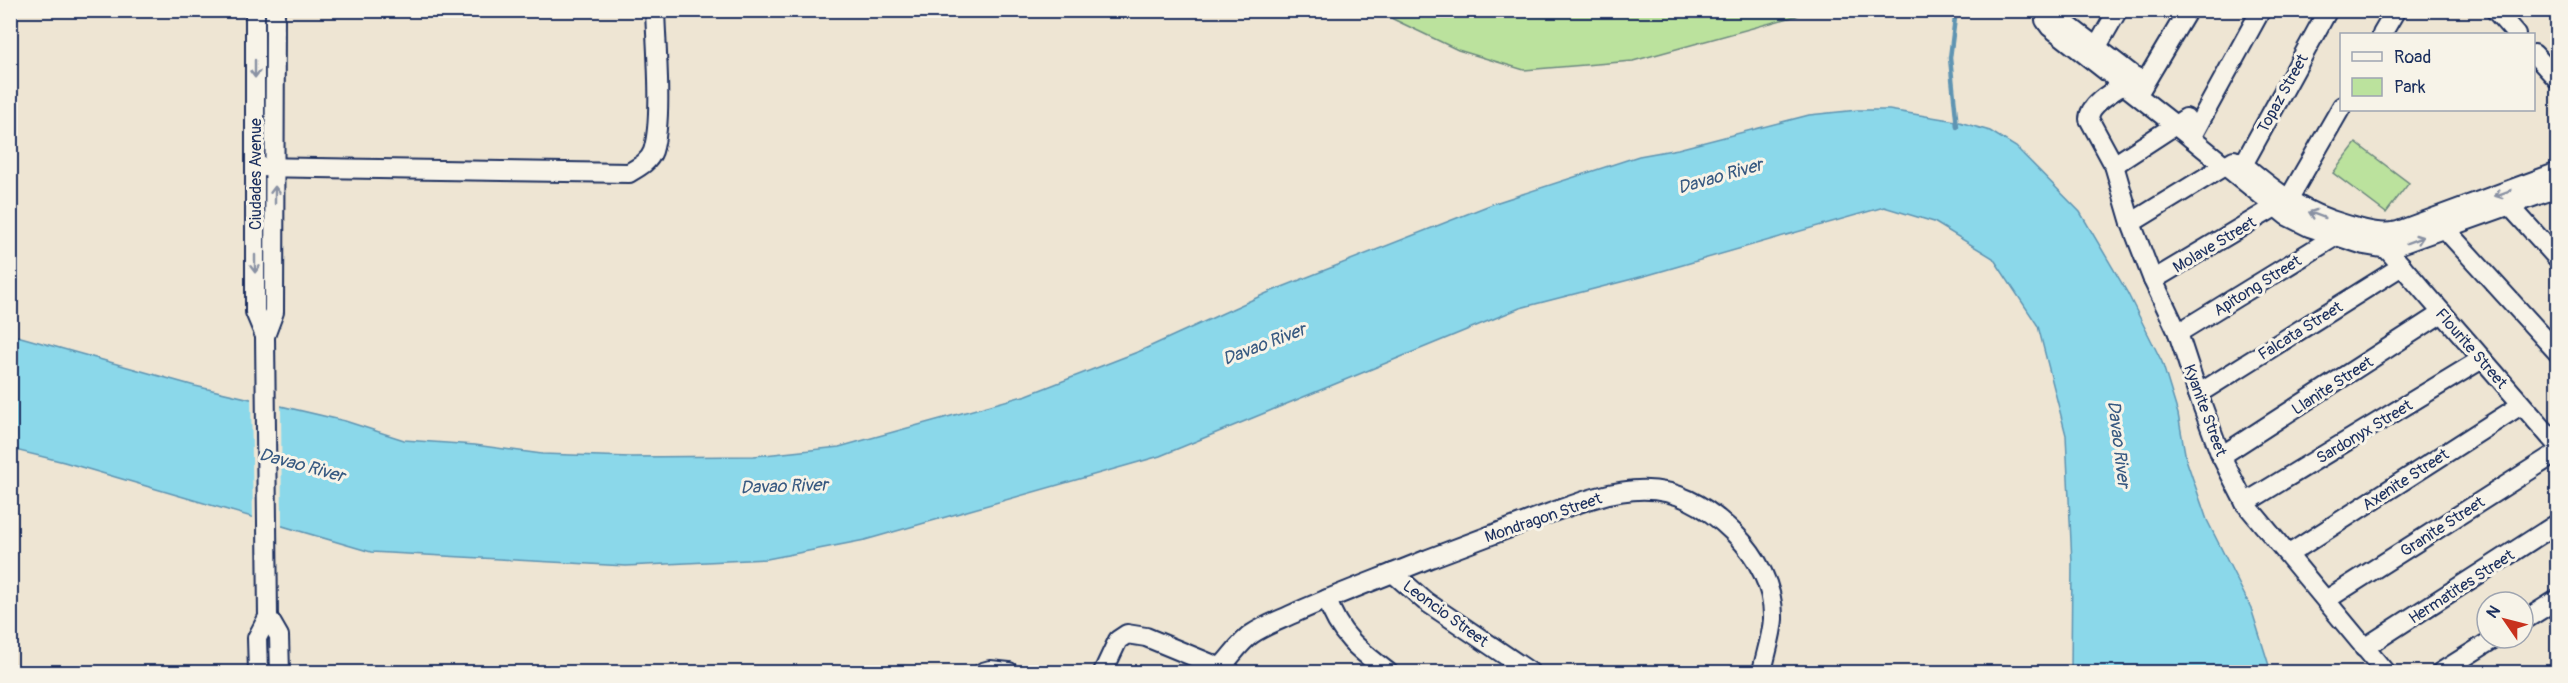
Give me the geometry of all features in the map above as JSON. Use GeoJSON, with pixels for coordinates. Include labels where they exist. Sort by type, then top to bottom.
{"type":"FeatureCollection","features":[{"type":"Feature","properties":{"kind":"street","name":"Ciudades Avenue"},"geometry":{"type":"LineString","coordinates":[[255,10],[255,312],[266,340]]}},
{"type":"Feature","properties":{"kind":"street","name":"Ciudades Avenue"},"geometry":{"type":"LineString","coordinates":[[258,672],[257,638],[268,613],[266,340],[274,312],[275,10]]}},
{"type":"Feature","properties":{"kind":"street"},"geometry":{"type":"LineString","coordinates":[[255,167],[629,173],[645,164],[652,152],[657,119],[655,10]]}},
{"type":"Feature","properties":{"kind":"street"},"geometry":{"type":"LineString","coordinates":[[2048,10],[2093,53],[2136,85],[2282,204],[2297,222],[2336,236],[2387,249],[2446,230],[2558,188]]}},
{"type":"Feature","properties":{"kind":"street"},"geometry":{"type":"LineString","coordinates":[[2093,53],[2118,10]]}},
{"type":"Feature","properties":{"kind":"street"},"geometry":{"type":"LineString","coordinates":[[2136,85],[2188,10]]}},
{"type":"Feature","properties":{"kind":"street"},"geometry":{"type":"LineString","coordinates":[[2114,165],[2187,127],[2261,10]]}},
{"type":"Feature","properties":{"kind":"street","name":"Topaz Street"},"geometry":{"type":"LineString","coordinates":[[2235,166],[2328,10]]}},
{"type":"Feature","properties":{"kind":"street"},"geometry":{"type":"LineString","coordinates":[[2383,33],[2396,10]]}},
{"type":"Feature","properties":{"kind":"street"},"geometry":{"type":"LineString","coordinates":[[2495,10],[2515,33]]}},
{"type":"Feature","properties":{"kind":"street"},"geometry":{"type":"LineString","coordinates":[[2535,55],[2558,80]]}},
{"type":"Feature","properties":{"kind":"street","name":"Kyanite Street"},"geometry":{"type":"LineString","coordinates":[[2136,85],[2096,105],[2089,114],[2090,123],[2114,165],[2131,223],[2153,280],[2178,333],[2221,456],[2245,503],[2385,672]]}},
{"type":"Feature","properties":{"kind":"street"},"geometry":{"type":"LineString","coordinates":[[2282,204],[2340,109]]}},
{"type":"Feature","properties":{"kind":"street"},"geometry":{"type":"LineString","coordinates":[[2131,223],[2235,166]]}},
{"type":"Feature","properties":{"kind":"street"},"geometry":{"type":"LineString","coordinates":[[2282,204],[2369,231],[2388,233],[2558,172]]}},
{"type":"Feature","properties":{"kind":"street","name":"Molave Street"},"geometry":{"type":"LineString","coordinates":[[2153,280],[2282,204]]}},
{"type":"Feature","properties":{"kind":"street"},"geometry":{"type":"LineString","coordinates":[[2510,206],[2558,259]]}},
{"type":"Feature","properties":{"kind":"street"},"geometry":{"type":"LineString","coordinates":[[2446,230],[2558,353]]}},
{"type":"Feature","properties":{"kind":"street","name":"Apitong Street"},"geometry":{"type":"LineString","coordinates":[[2178,333],[2336,236]]}},
{"type":"Feature","properties":{"kind":"street","name":"Flourite Street"},"geometry":{"type":"LineString","coordinates":[[2387,249],[2558,447]]}},
{"type":"Feature","properties":{"kind":"street","name":"Falcata Street"},"geometry":{"type":"LineString","coordinates":[[2198,394],[2402,266]]}},
{"type":"Feature","properties":{"kind":"street","name":"Llanite Street"},"geometry":{"type":"LineString","coordinates":[[2221,456],[2442,313]]}},
{"type":"Feature","properties":{"kind":"street","name":"Sardonyx Street"},"geometry":{"type":"LineString","coordinates":[[2245,503],[2482,359]]}},
{"type":"Feature","properties":{"kind":"street","name":"Axenite Street"},"geometry":{"type":"LineString","coordinates":[[2289,554],[2521,405]]}},
{"type":"Feature","properties":{"kind":"street","name":"Granite Street"},"geometry":{"type":"LineString","coordinates":[[2326,600],[2558,452]]}},
{"type":"Feature","properties":{"kind":"street","name":"Mondragon Street"},"geometry":{"type":"LineString","coordinates":[[1226,670],[1252,634],[1328,599],[1590,499],[1623,490],[1647,489],[1673,494],[1695,502],[1721,520],[1746,545],[1762,570],[1771,596],[1773,620],[1762,672]]}},
{"type":"Feature","properties":{"kind":"street","name":"Hermatites Street"},"geometry":{"type":"LineString","coordinates":[[2364,648],[2558,523]]}},
{"type":"Feature","properties":{"kind":"street","name":"Leoncio Street"},"geometry":{"type":"LineString","coordinates":[[1393,573],[1418,596],[1530,672]]}},
{"type":"Feature","properties":{"kind":"street"},"geometry":{"type":"LineString","coordinates":[[1328,599],[1341,632],[1359,650],[1388,672]]}},
{"type":"Feature","properties":{"kind":"street"},"geometry":{"type":"LineString","coordinates":[[2535,613],[2558,599]]}},
{"type":"Feature","properties":{"kind":"street","name":"Ciudades Avenue"},"geometry":{"type":"LineString","coordinates":[[268,613],[279,636],[280,672]]}},
{"type":"Feature","properties":{"kind":"street"},"geometry":{"type":"LineString","coordinates":[[1102,672],[1118,640],[1127,634],[1146,637],[1226,670]]}},
{"type":"Feature","properties":{"kind":"street"},"geometry":{"type":"LineString","coordinates":[[2441,672],[2477,650]]}},
{"type":"Feature","properties":{"kind":"street"},"geometry":{"type":"LineString","coordinates":[[983,672],[990,670],[1009,672]]}},
{"type":"Feature","properties":{"kind":"green space"},"geometry":{"type":"Polygon","coordinates":[[[1382,11],[1807,11],[1633,61],[1524,70],[1458,50],[1393,19],[1382,11]]]}},
{"type":"Feature","properties":{"kind":"green space"},"geometry":{"type":"Polygon","coordinates":[[[2356,143],[2409,183],[2386,213],[2333,173],[2356,143]]]}},
{"type":"Feature","properties":{"kind":"water","name":"Davao River"},"geometry":{"type":"Polygon","coordinates":[[[1858,110],[1889,110],[1956,121],[1990,131],[2016,147],[2080,212],[2127,292],[2162,362],[2178,414],[2186,459],[2207,520],[2251,608],[2271,672],[2071,672],[2072,563],[2066,435],[2038,326],[1993,258],[1934,222],[1884,207],[1648,275],[1520,308],[1160,456],[865,540],[767,559],[626,566],[371,552],[64,462],[11,449],[10,334],[195,386],[345,421],[404,440],[475,445],[542,454],[630,457],[754,456],[839,447],[1027,395],[1140,351],[1267,293],[1495,203],[1639,156],[1678,149],[1809,115],[1858,110]]]}},
{"type":"Feature","properties":{"kind":"pier"},"geometry":{"type":"Polygon","coordinates":[[[251,396],[281,403],[282,529],[253,521],[251,396]]]}},
{"type":"Feature","properties":{"kind":"waterway"},"geometry":{"type":"LineString","coordinates":[[1956,10],[1950,58],[1957,127]]}}]}
